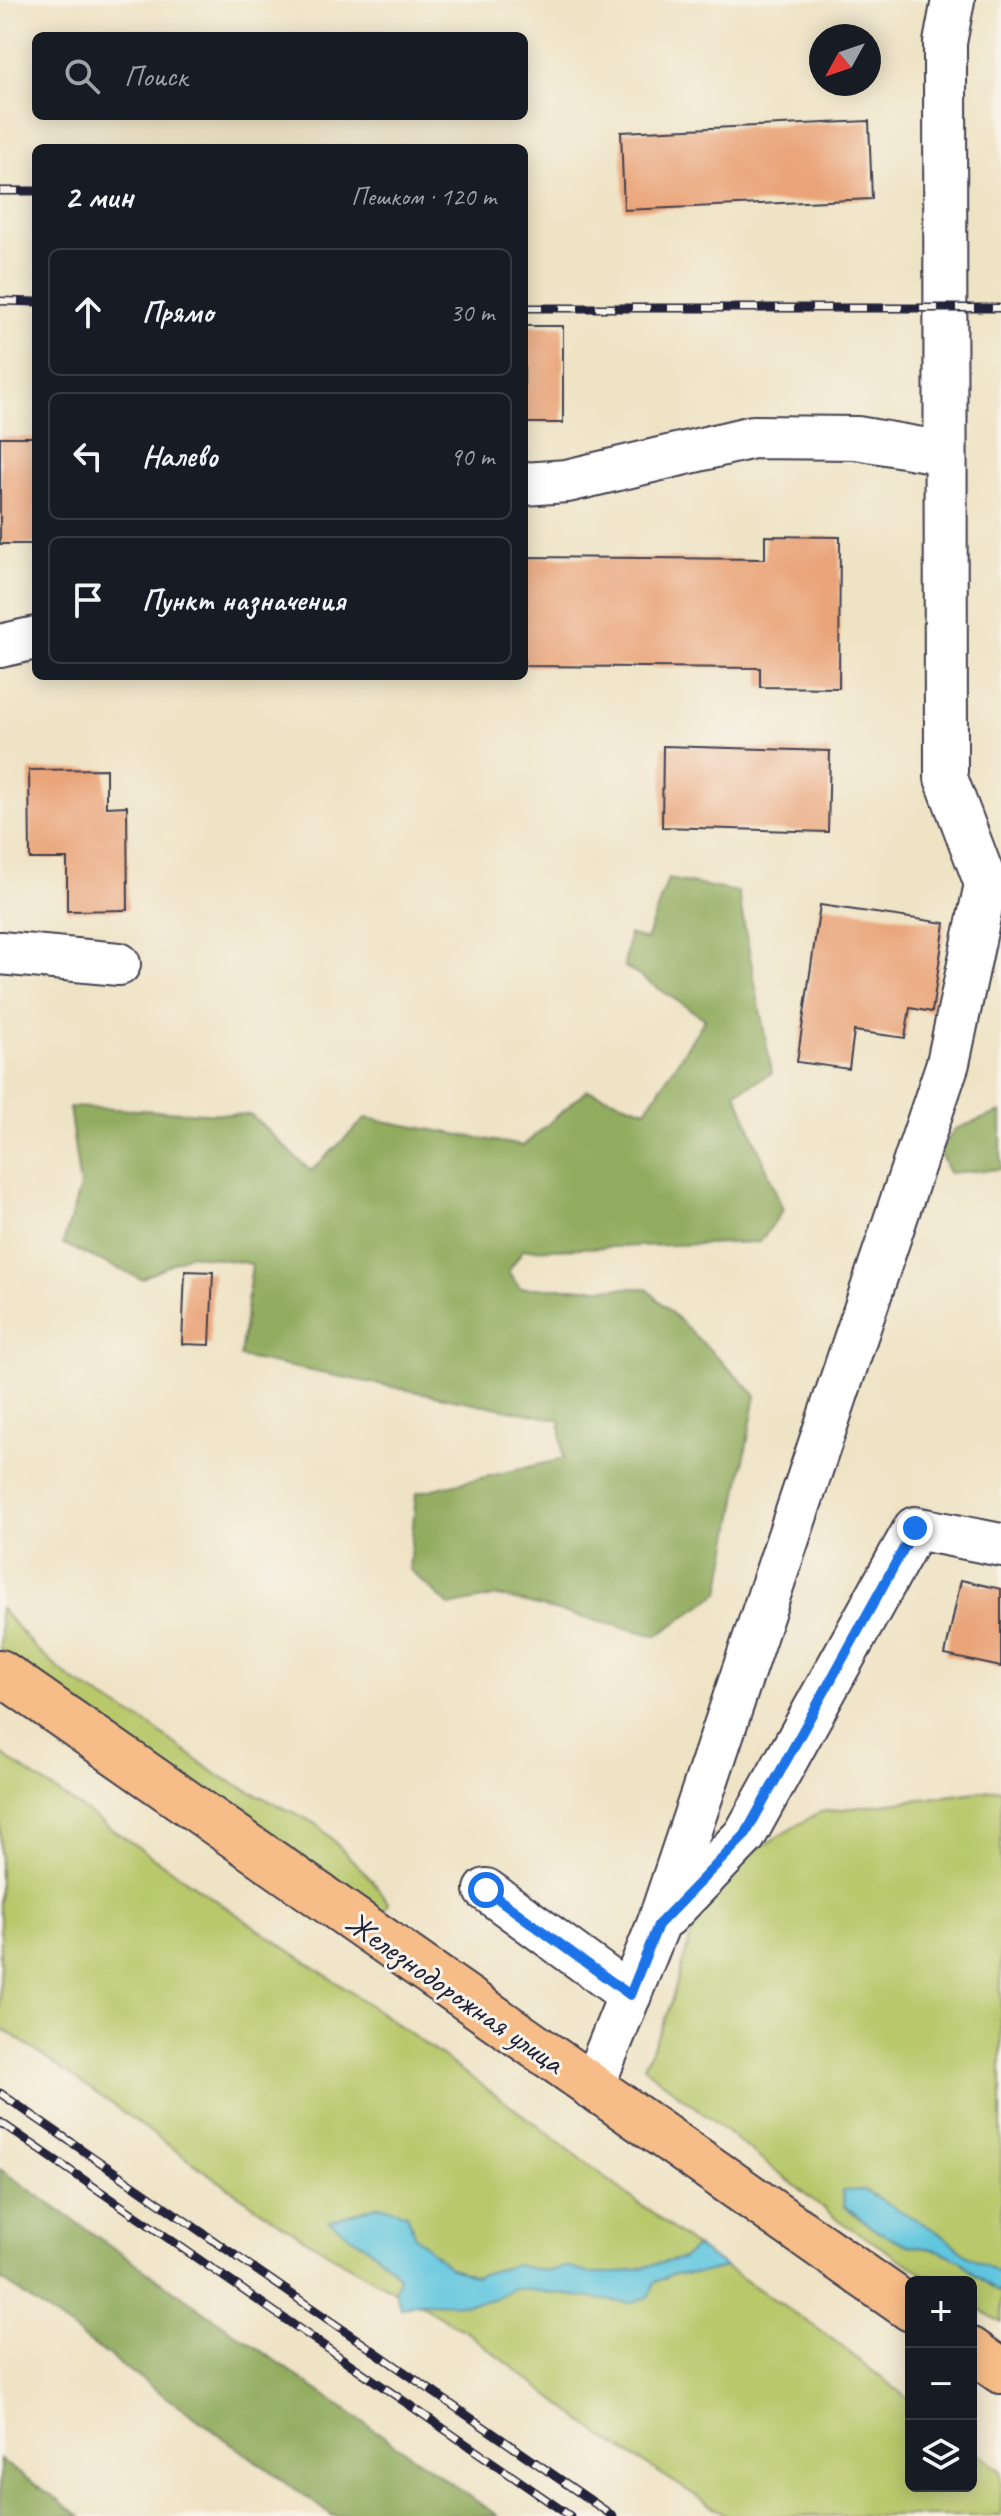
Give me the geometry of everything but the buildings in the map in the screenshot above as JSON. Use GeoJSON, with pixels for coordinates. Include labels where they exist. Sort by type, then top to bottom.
{"type":"FeatureCollection","features":[{"type":"Feature","properties":{"kind":"main road","name":"Железнодорожная улица"},"geometry":{"type":"LineString","coordinates":[[0,1672],[905,2305]]}},
{"type":"Feature","properties":{"kind":"main road"},"geometry":{"type":"LineString","coordinates":[[977,2354],[1001,2371]]}},
{"type":"Feature","properties":{"kind":"street"},"geometry":{"type":"LineString","coordinates":[[592,2088],[658,1925],[948,1063],[994,885],[946,778],[945,43],[953,0]]}},
{"type":"Feature","properties":{"kind":"street"},"geometry":{"type":"LineString","coordinates":[[528,484],[567,481],[753,437],[857,438],[945,453]]}},
{"type":"Feature","properties":{"kind":"street"},"geometry":{"type":"LineString","coordinates":[[0,646],[32,639]]}},
{"type":"Feature","properties":{"kind":"street"},"geometry":{"type":"LineString","coordinates":[[0,953],[119,964]]}},
{"type":"Feature","properties":{"kind":"street"},"geometry":{"type":"LineString","coordinates":[[658,1925],[745,1835],[915,1528],[1001,1545]]}},
{"type":"Feature","properties":{"kind":"street"},"geometry":{"type":"LineString","coordinates":[[486,1890],[630,1995]]}},
{"type":"Feature","properties":{"kind":"green space"},"geometry":{"type":"Polygon","coordinates":[[[668,879],[738,892],[772,1073],[736,1092],[783,1210],[760,1242],[523,1250],[508,1272],[520,1288],[646,1288],[756,1395],[720,1592],[657,1636],[498,1596],[449,1606],[409,1569],[416,1493],[563,1459],[560,1420],[240,1357],[252,1264],[190,1254],[141,1279],[63,1244],[80,1187],[69,1107],[251,1115],[311,1171],[366,1118],[523,1146],[587,1090],[646,1110],[705,1019],[624,966],[629,934],[646,940],[668,879]]]}},
{"type":"Feature","properties":{"kind":"green space"},"geometry":{"type":"Polygon","coordinates":[[[1001,1112],[1001,1169],[949,1173],[939,1151],[955,1129],[1001,1112]]]}},
{"type":"Feature","properties":{"kind":"green space"},"geometry":{"type":"Polygon","coordinates":[[[0,1608],[38,1651],[72,1680],[151,1726],[219,1776],[317,1824],[372,1880],[389,1904],[378,1921],[0,1649],[0,1608]]]}},
{"type":"Feature","properties":{"kind":"green space"},"geometry":{"type":"Polygon","coordinates":[[[0,1753],[374,2008],[525,2116],[696,2247],[827,2335],[905,2396],[905,2492],[977,2492],[977,2453],[1001,2471],[1001,2516],[728,2516],[603,2437],[468,2333],[417,2303],[401,2308],[395,2291],[292,2231],[0,2027],[0,1753]]]}},
{"type":"Feature","properties":{"kind":"green space"},"geometry":{"type":"Polygon","coordinates":[[[1001,1789],[1001,2274],[967,2255],[936,2231],[864,2190],[843,2192],[844,2207],[878,2232],[908,2245],[938,2250],[960,2260],[976,2276],[927,2276],[841,2222],[644,2067],[668,2012],[695,1922],[750,1853],[820,1812],[1001,1789]]]}},
{"type":"Feature","properties":{"kind":"green space"},"geometry":{"type":"Polygon","coordinates":[[[0,2169],[498,2516],[333,2516],[0,2278],[0,2169]]]}},
{"type":"Feature","properties":{"kind":"green space"},"geometry":{"type":"Polygon","coordinates":[[[977,2276],[1001,2293],[1001,2323],[977,2307],[977,2276]]]}},
{"type":"Feature","properties":{"kind":"green space"},"geometry":{"type":"Polygon","coordinates":[[[0,2460],[81,2516],[0,2516],[0,2460]]]}},
{"type":"Feature","properties":{"kind":"water"},"geometry":{"type":"Polygon","coordinates":[[[864,2190],[936,2231],[967,2255],[1001,2274],[1001,2293],[960,2260],[938,2250],[908,2245],[878,2232],[844,2206],[843,2191],[864,2190]]]}},
{"type":"Feature","properties":{"kind":"water"},"geometry":{"type":"Polygon","coordinates":[[[380,2205],[407,2214],[415,2236],[449,2267],[475,2276],[514,2265],[546,2271],[566,2267],[588,2273],[619,2273],[683,2258],[696,2247],[726,2267],[701,2273],[672,2274],[654,2283],[649,2297],[629,2303],[514,2288],[493,2299],[468,2304],[417,2303],[401,2308],[395,2291],[399,2277],[392,2268],[330,2221],[380,2205]]]}},
{"type":"Feature","properties":{"kind":"railway"},"geometry":{"type":"LineString","coordinates":[[0,191],[32,191]]}},
{"type":"Feature","properties":{"kind":"railway"},"geometry":{"type":"LineString","coordinates":[[0,301],[32,302]]}},
{"type":"Feature","properties":{"kind":"railway"},"geometry":{"type":"LineString","coordinates":[[528,308],[1001,308]]}},
{"type":"Feature","properties":{"kind":"railway"},"geometry":{"type":"LineString","coordinates":[[0,2093],[613,2516]]}},
{"type":"Feature","properties":{"kind":"railway"},"geometry":{"type":"LineString","coordinates":[[0,2122],[570,2516]]}},
{"type":"Feature","properties":{"kind":"route"},"geometry":{"type":"LineString","coordinates":[[486,1890],[630,1995],[658,1925],[745,1835],[915,1528]]}}]}
